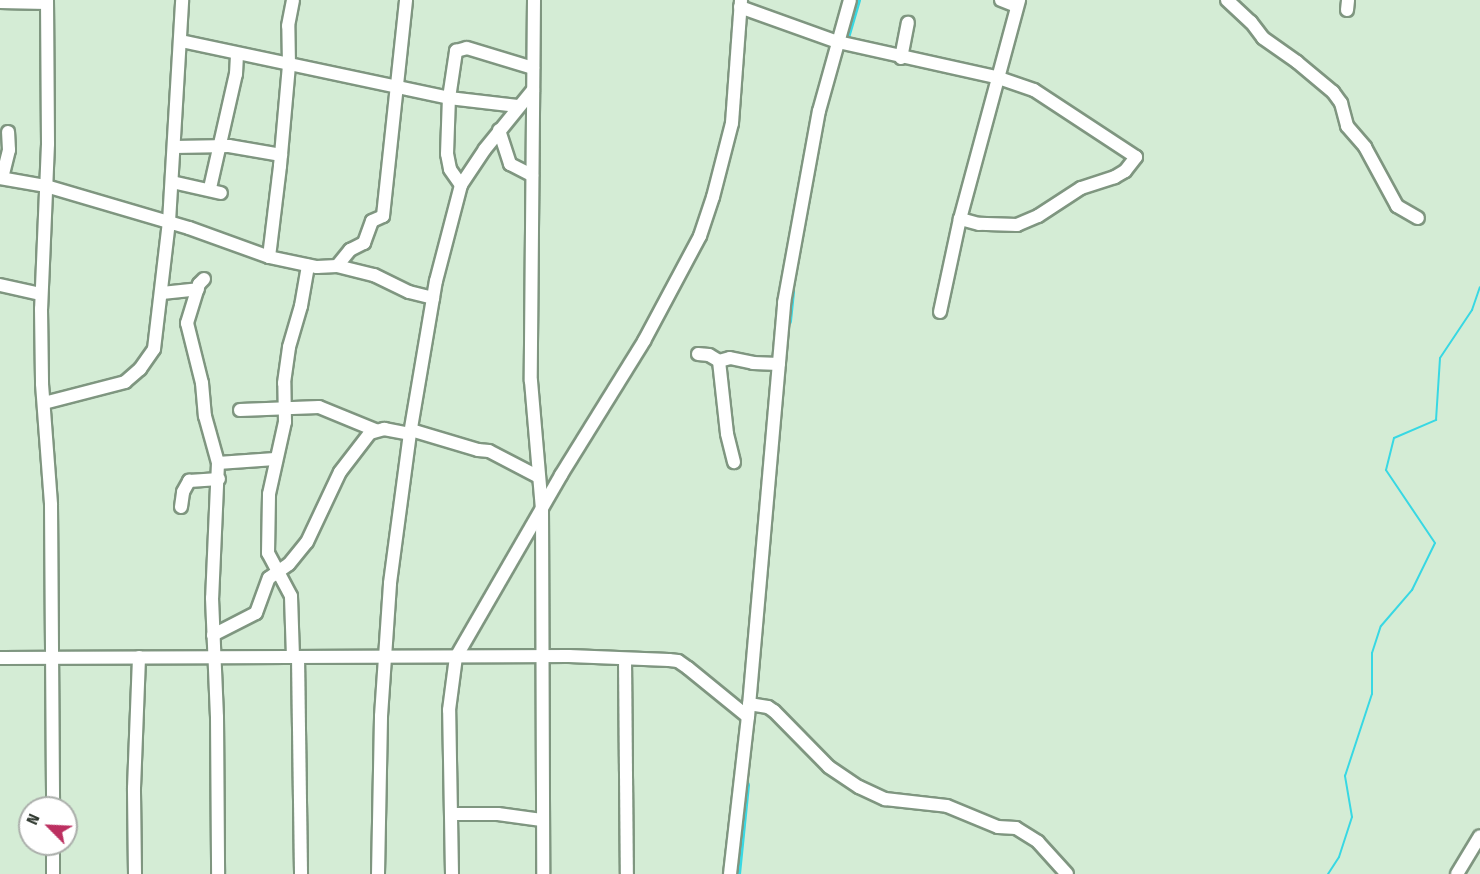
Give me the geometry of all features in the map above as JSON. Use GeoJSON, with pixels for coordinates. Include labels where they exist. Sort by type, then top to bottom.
{"type":"FeatureCollection","features":[{"type":"Feature","properties":{"kind":"street"},"geometry":{"type":"LineString","coordinates":[[44,403],[115,386],[130,378],[154,349],[169,222],[182,0]]}},
{"type":"Feature","properties":{"kind":"street"},"geometry":{"type":"LineString","coordinates":[[269,257],[290,64],[288,26],[293,0]]}},
{"type":"Feature","properties":{"kind":"street"},"geometry":{"type":"LineString","coordinates":[[337,266],[350,250],[364,243],[372,221],[383,216],[406,0]]}},
{"type":"Feature","properties":{"kind":"street"},"geometry":{"type":"LineString","coordinates":[[534,0],[531,381],[542,509],[543,874]]}},
{"type":"Feature","properties":{"kind":"street"},"geometry":{"type":"LineString","coordinates":[[730,874],[748,717],[784,303],[819,111],[850,0]]}},
{"type":"Feature","properties":{"kind":"street"},"geometry":{"type":"LineString","coordinates":[[940,312],[960,219],[996,77],[1018,3],[1001,0]]}},
{"type":"Feature","properties":{"kind":"street"},"geometry":{"type":"LineString","coordinates":[[1227,0],[1251,22],[1263,38],[1298,62],[1333,92],[1341,103],[1347,126],[1365,147],[1397,206],[1418,218]]}},
{"type":"Feature","properties":{"kind":"street"},"geometry":{"type":"LineString","coordinates":[[0,2],[47,2],[48,144],[41,294],[42,384],[51,505],[53,796]]}},
{"type":"Feature","properties":{"kind":"street"},"geometry":{"type":"LineString","coordinates":[[452,874],[449,710],[456,657],[644,341],[700,236],[713,197],[732,123],[738,6],[838,42],[901,58],[996,77],[1034,90],[1136,157],[1125,171],[1081,188],[1038,216],[1017,225],[979,224],[960,219]]}},
{"type":"Feature","properties":{"kind":"street"},"geometry":{"type":"LineString","coordinates":[[901,58],[908,23]]}},
{"type":"Feature","properties":{"kind":"street"},"geometry":{"type":"LineString","coordinates":[[181,41],[449,98],[518,106]]}},
{"type":"Feature","properties":{"kind":"street"},"geometry":{"type":"LineString","coordinates":[[460,185],[450,169],[447,154],[449,98],[455,55],[458,49],[499,56],[533,68]]}},
{"type":"Feature","properties":{"kind":"street"},"geometry":{"type":"LineString","coordinates":[[172,182],[215,190],[219,147],[236,75],[237,54]]}},
{"type":"Feature","properties":{"kind":"street"},"geometry":{"type":"LineString","coordinates":[[378,874],[383,659],[397,521],[433,298],[460,185],[499,130],[533,90]]}},
{"type":"Feature","properties":{"kind":"street"},"geometry":{"type":"LineString","coordinates":[[499,130],[510,164],[532,175]]}},
{"type":"Feature","properties":{"kind":"street"},"geometry":{"type":"LineString","coordinates":[[8,132],[9,150],[1,178],[46,186],[169,222],[269,257],[309,266],[337,266],[374,275],[409,292],[433,298]]}},
{"type":"Feature","properties":{"kind":"street"},"geometry":{"type":"LineString","coordinates":[[174,147],[253,149],[281,155]]}},
{"type":"Feature","properties":{"kind":"street"},"geometry":{"type":"LineString","coordinates":[[301,874],[296,657],[291,596],[270,560],[267,544],[269,494],[285,422],[284,383],[289,347],[301,306],[309,266]]}},
{"type":"Feature","properties":{"kind":"street"},"geometry":{"type":"LineString","coordinates":[[162,293],[201,284],[187,323],[202,383],[205,416],[218,463],[219,479],[213,553],[218,874]]}},
{"type":"Feature","properties":{"kind":"street"},"geometry":{"type":"LineString","coordinates":[[0,285],[41,294]]}},
{"type":"Feature","properties":{"kind":"street"},"geometry":{"type":"LineString","coordinates":[[698,354],[709,355],[720,361],[730,358],[753,363],[779,364]]}},
{"type":"Feature","properties":{"kind":"street"},"geometry":{"type":"LineString","coordinates":[[720,361],[727,434],[734,462]]}},
{"type":"Feature","properties":{"kind":"street"},"geometry":{"type":"LineString","coordinates":[[240,410],[319,407],[375,429],[410,432],[489,451],[539,477]]}},
{"type":"Feature","properties":{"kind":"street"},"geometry":{"type":"LineString","coordinates":[[213,635],[256,613],[269,578],[289,564],[307,542],[340,472],[362,442],[375,429]]}},
{"type":"Feature","properties":{"kind":"street"},"geometry":{"type":"LineString","coordinates":[[218,463],[275,459]]}},
{"type":"Feature","properties":{"kind":"street"},"geometry":{"type":"LineString","coordinates":[[182,507],[183,492],[189,481],[219,479]]}},
{"type":"Feature","properties":{"kind":"street"},"geometry":{"type":"LineString","coordinates":[[135,874],[134,788],[139,657]]}},
{"type":"Feature","properties":{"kind":"street"},"geometry":{"type":"LineString","coordinates":[[0,658],[542,657],[678,661],[748,717]]}},
{"type":"Feature","properties":{"kind":"street"},"geometry":{"type":"LineString","coordinates":[[625,659],[627,874]]}},
{"type":"Feature","properties":{"kind":"street"},"geometry":{"type":"LineString","coordinates":[[749,704],[768,707],[774,711],[829,766],[860,787],[885,799],[947,806],[999,827],[1016,828],[1038,842],[1067,874]]}},
{"type":"Feature","properties":{"kind":"street"},"geometry":{"type":"LineString","coordinates":[[451,814],[498,814],[542,820]]}},
{"type":"Feature","properties":{"kind":"street"},"geometry":{"type":"LineString","coordinates":[[1457,874],[1480,836]]}},
{"type":"Feature","properties":{"kind":"street"},"geometry":{"type":"LineString","coordinates":[[53,856],[53,874]]}},
{"type":"Feature","properties":{"kind":"waterway"},"geometry":{"type":"LineString","coordinates":[[843,48],[857,0]]}},
{"type":"Feature","properties":{"kind":"waterway"},"geometry":{"type":"LineString","coordinates":[[1328,874],[1339,857],[1352,817],[1345,776],[1372,694],[1372,653],[1381,626],[1412,590],[1435,543],[1386,470],[1394,438],[1436,420],[1440,358],[1472,310],[1480,287]]}},
{"type":"Feature","properties":{"kind":"waterway"},"geometry":{"type":"LineString","coordinates":[[788,321],[791,292]]}},
{"type":"Feature","properties":{"kind":"waterway"},"geometry":{"type":"LineString","coordinates":[[737,874],[746,785]]}}]}
